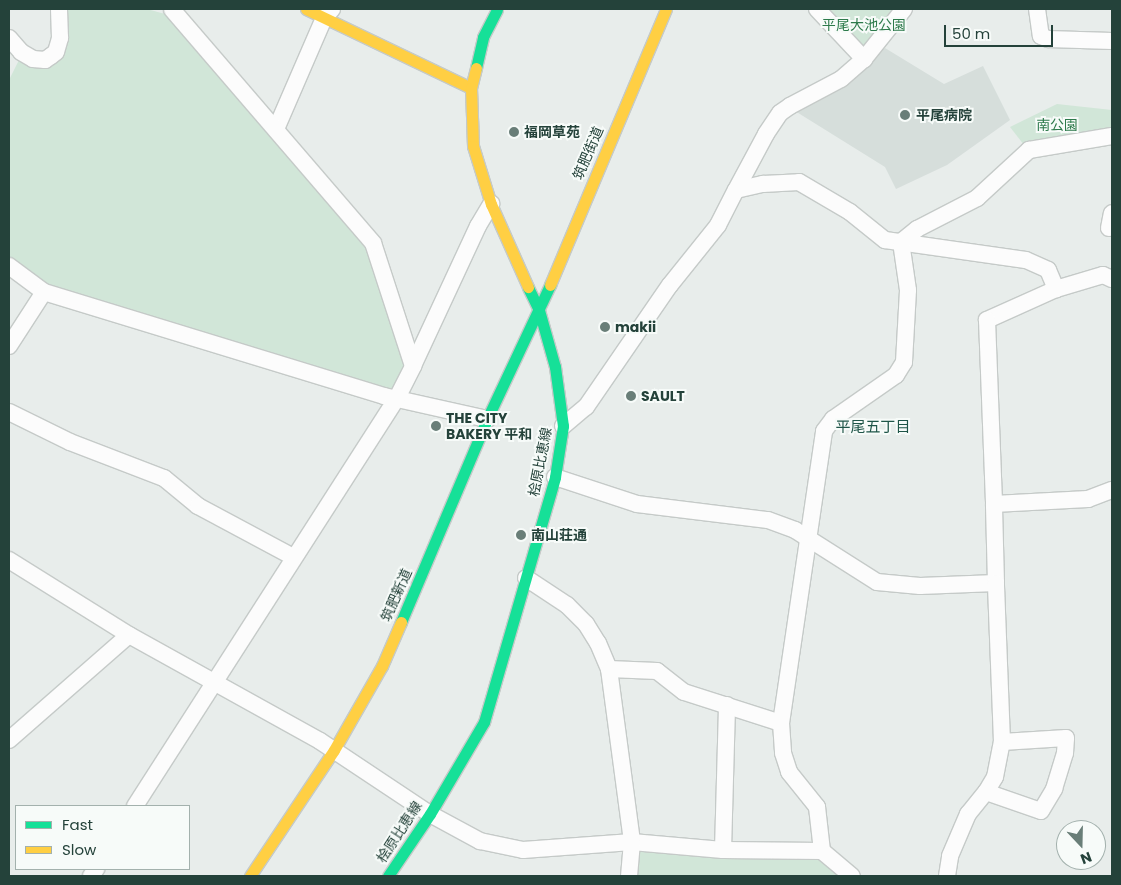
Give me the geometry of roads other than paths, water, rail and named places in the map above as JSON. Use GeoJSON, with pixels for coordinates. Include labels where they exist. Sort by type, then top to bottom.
{"type":"FeatureCollection","features":[{"type":"Feature","properties":{"kind":"street"},"geometry":{"type":"LineString","coordinates":[[9,38],[21,52],[33,59],[45,60],[56,52],[60,38],[58,9]]}},
{"type":"Feature","properties":{"kind":"street"},"geometry":{"type":"LineString","coordinates":[[306,9],[328,13],[471,88]]}},
{"type":"Feature","properties":{"kind":"street","name":"桧原比恵線"},"geometry":{"type":"LineString","coordinates":[[388,876],[430,814],[484,722],[555,477],[563,426],[555,367],[539,310],[491,204],[473,146],[471,88],[483,37],[497,9]]}},
{"type":"Feature","properties":{"kind":"street","name":"筑肥街道"},"geometry":{"type":"LineString","coordinates":[[539,310],[666,9]]}},
{"type":"Feature","properties":{"kind":"street"},"geometry":{"type":"LineString","coordinates":[[816,9],[864,59]]}},
{"type":"Feature","properties":{"kind":"street"},"geometry":{"type":"LineString","coordinates":[[563,426],[586,407],[670,285],[718,226],[766,134],[780,113],[841,79],[864,59],[904,9]]}},
{"type":"Feature","properties":{"kind":"street"},"geometry":{"type":"LineString","coordinates":[[1038,9],[1041,36],[1048,38],[1112,41]]}},
{"type":"Feature","properties":{"kind":"street"},"geometry":{"type":"LineString","coordinates":[[177,11],[373,243],[412,366]]}},
{"type":"Feature","properties":{"kind":"street"},"geometry":{"type":"LineString","coordinates":[[276,130],[328,13]]}},
{"type":"Feature","properties":{"kind":"street"},"geometry":{"type":"LineString","coordinates":[[901,242],[917,229],[977,198],[1029,150],[1112,136]]}},
{"type":"Feature","properties":{"kind":"street"},"geometry":{"type":"LineString","coordinates":[[736,190],[763,184],[799,182],[850,212],[885,240],[1026,260],[1048,270],[1056,289]]}},
{"type":"Feature","properties":{"kind":"street"},"geometry":{"type":"LineString","coordinates":[[136,805],[293,557],[397,398],[478,226],[491,204]]}},
{"type":"Feature","properties":{"kind":"street"},"geometry":{"type":"LineString","coordinates":[[822,851],[817,807],[789,772],[783,753],[781,723],[824,431],[833,419],[896,375],[904,362],[908,290],[901,242]]}},
{"type":"Feature","properties":{"kind":"street"},"geometry":{"type":"LineString","coordinates":[[9,266],[44,292],[397,398],[487,419]]}},
{"type":"Feature","properties":{"kind":"street"},"geometry":{"type":"LineString","coordinates":[[947,876],[950,856],[968,814],[986,792],[995,777],[1002,742],[987,320],[1056,289],[1104,275],[1112,279]]}},
{"type":"Feature","properties":{"kind":"street"},"geometry":{"type":"LineString","coordinates":[[9,346],[44,292]]}},
{"type":"Feature","properties":{"kind":"street","name":"筑肥新道"},"geometry":{"type":"LineString","coordinates":[[250,876],[334,750],[382,666],[487,419],[539,310]]}},
{"type":"Feature","properties":{"kind":"street"},"geometry":{"type":"LineString","coordinates":[[9,412],[70,442],[164,478],[198,506],[293,557]]}},
{"type":"Feature","properties":{"kind":"street"},"geometry":{"type":"LineString","coordinates":[[555,477],[637,504],[768,520],[795,530],[822,549],[877,582],[920,586],[996,583]]}},
{"type":"Feature","properties":{"kind":"street"},"geometry":{"type":"LineString","coordinates":[[994,504],[1088,499],[1112,490]]}},
{"type":"Feature","properties":{"kind":"street"},"geometry":{"type":"LineString","coordinates":[[9,560],[129,635],[334,750],[430,814],[480,841],[516,848],[632,842],[723,850],[822,851],[852,876]]}},
{"type":"Feature","properties":{"kind":"street"},"geometry":{"type":"LineString","coordinates":[[526,578],[567,605],[586,624],[598,642],[609,669],[632,842],[630,876]]}},
{"type":"Feature","properties":{"kind":"street"},"geometry":{"type":"LineString","coordinates":[[9,740],[129,635]]}},
{"type":"Feature","properties":{"kind":"street"},"geometry":{"type":"LineString","coordinates":[[609,669],[657,672],[684,692],[781,723]]}},
{"type":"Feature","properties":{"kind":"street"},"geometry":{"type":"LineString","coordinates":[[723,850],[727,705]]}},
{"type":"Feature","properties":{"kind":"street"},"geometry":{"type":"LineString","coordinates":[[986,792],[1040,811],[1054,789],[1065,753],[1066,738],[1002,742]]}},
{"type":"Feature","properties":{"kind":"place","name":"平尾病院"},"geometry":{"type":"Point","coordinates":[905,115]}},
{"type":"Feature","properties":{"kind":"place","name":"福岡草苑"},"geometry":{"type":"Point","coordinates":[514,132]}},
{"type":"Feature","properties":{"kind":"place","name":"makii"},"geometry":{"type":"Point","coordinates":[605,327]}},
{"type":"Feature","properties":{"kind":"place","name":"SAULT"},"geometry":{"type":"Point","coordinates":[631,396]}},
{"type":"Feature","properties":{"kind":"place","name":"THE CITY BAKERY 平和"},"geometry":{"type":"Point","coordinates":[436,426]}},
{"type":"Feature","properties":{"kind":"place","name":"南山荘通"},"geometry":{"type":"Point","coordinates":[521,535]}},
{"type":"Feature","properties":{"kind":"district","name":"平尾五丁目"},"geometry":{"type":"Point","coordinates":[873,427]}},
{"type":"Feature","properties":{"kind":"park label","name":"平尾大池公園"},"geometry":{"type":"Point","coordinates":[864,25]}},
{"type":"Feature","properties":{"kind":"park label","name":"南公園"},"geometry":{"type":"Point","coordinates":[1057,125]}}]}
